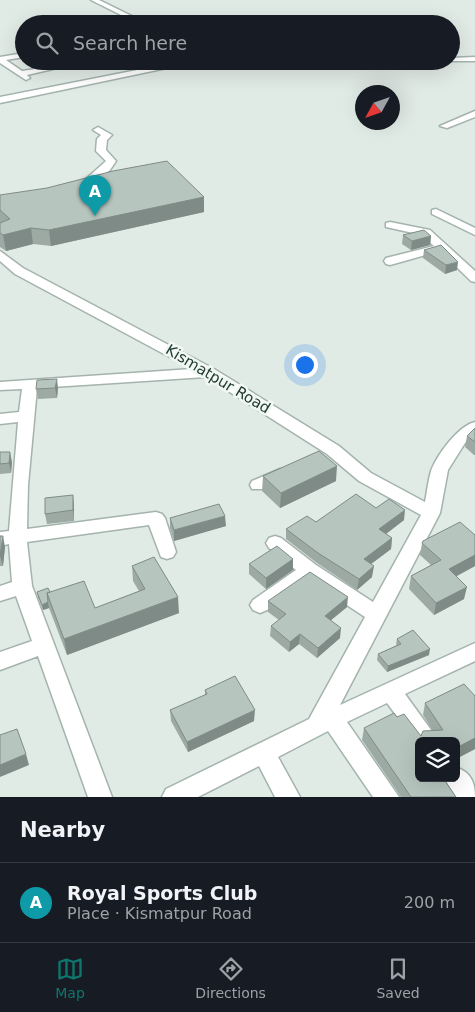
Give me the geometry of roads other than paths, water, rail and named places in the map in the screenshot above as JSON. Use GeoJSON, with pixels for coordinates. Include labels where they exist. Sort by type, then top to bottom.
{"type":"FeatureCollection","features":[{"type":"Feature","properties":{"kind":"street"},"geometry":{"type":"LineString","coordinates":[[94,0],[126,15]]}},
{"type":"Feature","properties":{"kind":"street"},"geometry":{"type":"LineString","coordinates":[[0,59],[15,56]]}},
{"type":"Feature","properties":{"kind":"street"},"geometry":{"type":"LineString","coordinates":[[0,59],[15,70]]}},
{"type":"Feature","properties":{"kind":"street"},"geometry":{"type":"LineString","coordinates":[[460,60],[475,59]]}},
{"type":"Feature","properties":{"kind":"street"},"geometry":{"type":"LineString","coordinates":[[0,68],[10,66]]}},
{"type":"Feature","properties":{"kind":"street"},"geometry":{"type":"LineString","coordinates":[[15,70],[23,76],[45,70]]}},
{"type":"Feature","properties":{"kind":"street"},"geometry":{"type":"LineString","coordinates":[[0,100],[151,70]]}},
{"type":"Feature","properties":{"kind":"street"},"geometry":{"type":"LineString","coordinates":[[444,126],[475,114]]}},
{"type":"Feature","properties":{"kind":"street"},"geometry":{"type":"LineString","coordinates":[[70,193],[83,188],[106,168],[111,161],[101,151],[102,139],[107,136],[98,130]]}},
{"type":"Feature","properties":{"kind":"street"},"geometry":{"type":"LineString","coordinates":[[436,212],[475,232]]}},
{"type":"Feature","properties":{"kind":"street"},"geometry":{"type":"LineString","coordinates":[[390,225],[426,232],[475,278]]}},
{"type":"Feature","properties":{"kind":"street"},"geometry":{"type":"LineString","coordinates":[[390,261],[444,247]]}},
{"type":"Feature","properties":{"kind":"street","name":"Kismatpur Road"},"geometry":{"type":"LineString","coordinates":[[0,255],[19,271],[209,372],[333,450],[365,477],[431,513]]}},
{"type":"Feature","properties":{"kind":"street"},"geometry":{"type":"LineString","coordinates":[[0,386],[209,372]]}},
{"type":"Feature","properties":{"kind":"street"},"geometry":{"type":"LineString","coordinates":[[30,383],[27,416],[16,454],[8,538],[18,564],[22,586],[100,797]]}},
{"type":"Feature","properties":{"kind":"street"},"geometry":{"type":"LineString","coordinates":[[0,419],[27,416]]}},
{"type":"Feature","properties":{"kind":"street"},"geometry":{"type":"LineString","coordinates":[[324,723],[377,615],[431,513],[440,470],[459,440],[475,427]]}},
{"type":"Feature","properties":{"kind":"street"},"geometry":{"type":"LineString","coordinates":[[317,458],[333,450]]}},
{"type":"Feature","properties":{"kind":"street"},"geometry":{"type":"LineString","coordinates":[[258,485],[292,469]]}},
{"type":"Feature","properties":{"kind":"street"},"geometry":{"type":"LineString","coordinates":[[8,538],[156,518],[168,552]]}},
{"type":"Feature","properties":{"kind":"street"},"geometry":{"type":"LineString","coordinates":[[274,543],[309,570],[377,615]]}},
{"type":"Feature","properties":{"kind":"street"},"geometry":{"type":"LineString","coordinates":[[260,604],[309,570]]}},
{"type":"Feature","properties":{"kind":"street"},"geometry":{"type":"LineString","coordinates":[[0,594],[22,586]]}},
{"type":"Feature","properties":{"kind":"street"},"geometry":{"type":"LineString","coordinates":[[0,661],[44,645]]}},
{"type":"Feature","properties":{"kind":"street"},"geometry":{"type":"LineString","coordinates":[[178,796],[263,752],[475,651]]}},
{"type":"Feature","properties":{"kind":"street"},"geometry":{"type":"LineString","coordinates":[[390,691],[425,737]]}},
{"type":"Feature","properties":{"kind":"street"},"geometry":{"type":"LineString","coordinates":[[324,723],[387,797]]}},
{"type":"Feature","properties":{"kind":"street"},"geometry":{"type":"LineString","coordinates":[[263,752],[288,797]]}},
{"type":"Feature","properties":{"kind":"street"},"geometry":{"type":"LineString","coordinates":[[459,782],[471,797]]}},
{"type":"Feature","properties":{"kind":"place","name":"Royal Sports Club"},"geometry":{"type":"Point","coordinates":[95,216]}}]}
